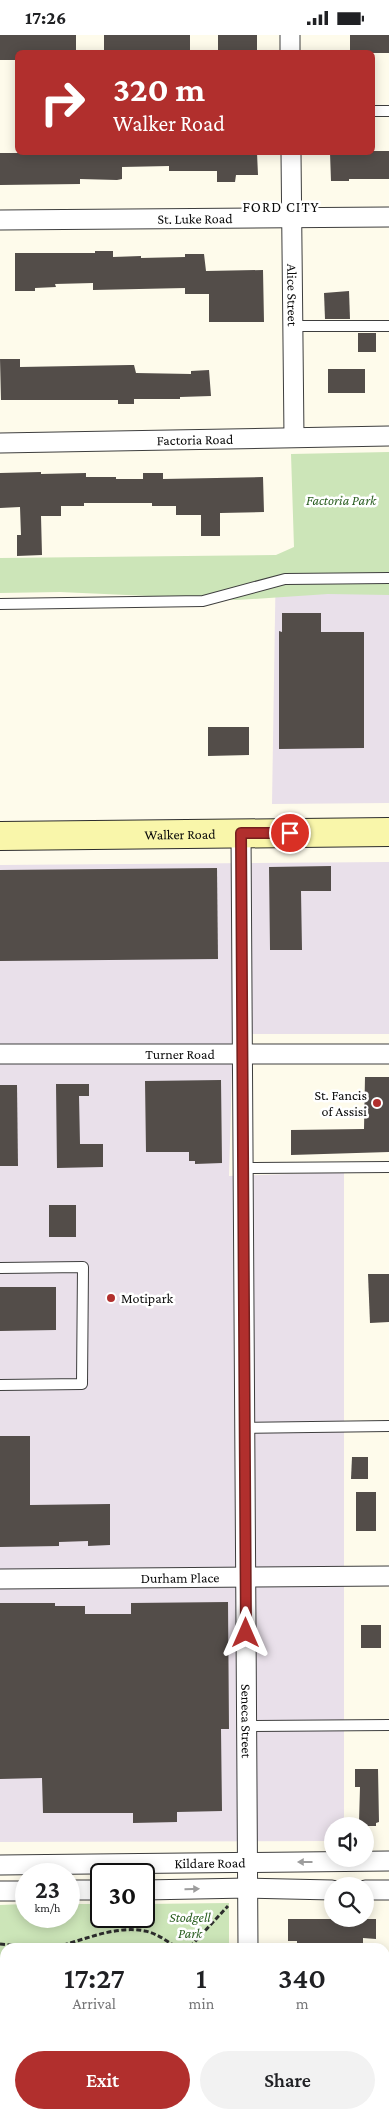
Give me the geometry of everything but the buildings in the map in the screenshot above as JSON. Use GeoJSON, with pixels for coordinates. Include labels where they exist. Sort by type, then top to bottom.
{"type":"FeatureCollection","features":[{"type":"Feature","properties":{"kind":"main road","name":"Walker Road"},"geometry":{"type":"LineString","coordinates":[[0,836],[389,832]]}},
{"type":"Feature","properties":{"kind":"street"},"geometry":{"type":"LineString","coordinates":[[290,35],[290,50]]}},
{"type":"Feature","properties":{"kind":"street","name":"Alice Street"},"geometry":{"type":"LineString","coordinates":[[291,155],[294,437]]}},
{"type":"Feature","properties":{"kind":"street","name":"St. Luke Road"},"geometry":{"type":"LineString","coordinates":[[0,220],[389,217]]}},
{"type":"Feature","properties":{"kind":"street","name":"Factoria Road"},"geometry":{"type":"LineString","coordinates":[[0,443],[389,437]]}},
{"type":"Feature","properties":{"kind":"street","name":"Seneca Street"},"geometry":{"type":"LineString","coordinates":[[241,833],[248,1943]]}},
{"type":"Feature","properties":{"kind":"street","name":"Turner Road"},"geometry":{"type":"LineString","coordinates":[[0,1054],[389,1055]]}},
{"type":"Feature","properties":{"kind":"street","name":"Durham Place"},"geometry":{"type":"LineString","coordinates":[[0,1579],[389,1576]]}},
{"type":"Feature","properties":{"kind":"street","name":"Kildare Road"},"geometry":{"type":"LineString","coordinates":[[0,1865],[389,1861]]}},
{"type":"Feature","properties":{"kind":"street","name":"Kildare Road"},"geometry":{"type":"LineString","coordinates":[[155,1889],[248,1888],[324,1891]]}},
{"type":"Feature","properties":{"kind":"street"},"geometry":{"type":"LineString","coordinates":[[374,1890],[389,1890]]}},
{"type":"Feature","properties":{"kind":"street"},"geometry":{"type":"LineString","coordinates":[[0,1891],[15,1891]]}},
{"type":"Feature","properties":{"kind":"lane"},"geometry":{"type":"LineString","coordinates":[[375,111],[389,111]]}},
{"type":"Feature","properties":{"kind":"lane"},"geometry":{"type":"LineString","coordinates":[[293,327],[389,325]]}},
{"type":"Feature","properties":{"kind":"lane"},"geometry":{"type":"LineString","coordinates":[[0,604],[204,601],[285,579],[389,578]]}},
{"type":"Feature","properties":{"kind":"lane"},"geometry":{"type":"LineString","coordinates":[[242,1168],[389,1167]]}},
{"type":"Feature","properties":{"kind":"lane"},"geometry":{"type":"LineString","coordinates":[[0,1268],[83,1267],[82,1384],[0,1385]]}},
{"type":"Feature","properties":{"kind":"lane"},"geometry":{"type":"LineString","coordinates":[[244,1428],[389,1427]]}},
{"type":"Feature","properties":{"kind":"lane"},"geometry":{"type":"LineString","coordinates":[[246,1726],[389,1725]]}},
{"type":"Feature","properties":{"kind":"path"},"geometry":{"type":"LineString","coordinates":[[194,1943],[230,1904]]}},
{"type":"Feature","properties":{"kind":"path"},"geometry":{"type":"LineString","coordinates":[[72,1943],[128,1929],[147,1931],[169,1943]]}},
{"type":"Feature","properties":{"kind":"shaded area"},"geometry":{"type":"Polygon","coordinates":[[[389,548],[389,803],[272,804],[276,555],[389,548]]]}},
{"type":"Feature","properties":{"kind":"shaded area"},"geometry":{"type":"Polygon","coordinates":[[[389,862],[389,1034],[233,1034],[229,1176],[344,1172],[344,1817],[324,1817],[324,1841],[0,1842],[0,865],[389,862]]]}},
{"type":"Feature","properties":{"kind":"green space","name":"Factoria Park"},"geometry":{"type":"Polygon","coordinates":[[[389,452],[389,595],[328,594],[237,600],[60,592],[0,593],[0,558],[276,555],[294,547],[291,454],[389,452]]]}},
{"type":"Feature","properties":{"kind":"green space","name":"Stodgell Park"},"geometry":{"type":"Polygon","coordinates":[[[229,1903],[229,1943],[0,1943],[0,1905],[15,1904],[15,1928],[80,1928],[80,1904],[90,1904],[90,1928],[155,1928],[155,1904],[229,1903]]]}},
{"type":"Feature","properties":{"kind":"place","name":"St. Fancis of Assisi"},"geometry":{"type":"Point","coordinates":[377,1103]}},
{"type":"Feature","properties":{"kind":"place","name":"Motipark"},"geometry":{"type":"Point","coordinates":[111,1298]}},
{"type":"Feature","properties":{"kind":"district","name":"FORD CITY"},"geometry":{"type":"Point","coordinates":[281,207]}},
{"type":"Feature","properties":{"kind":"route"},"geometry":{"type":"LineString","coordinates":[[246,1633],[241,833],[290,833]]}}]}
